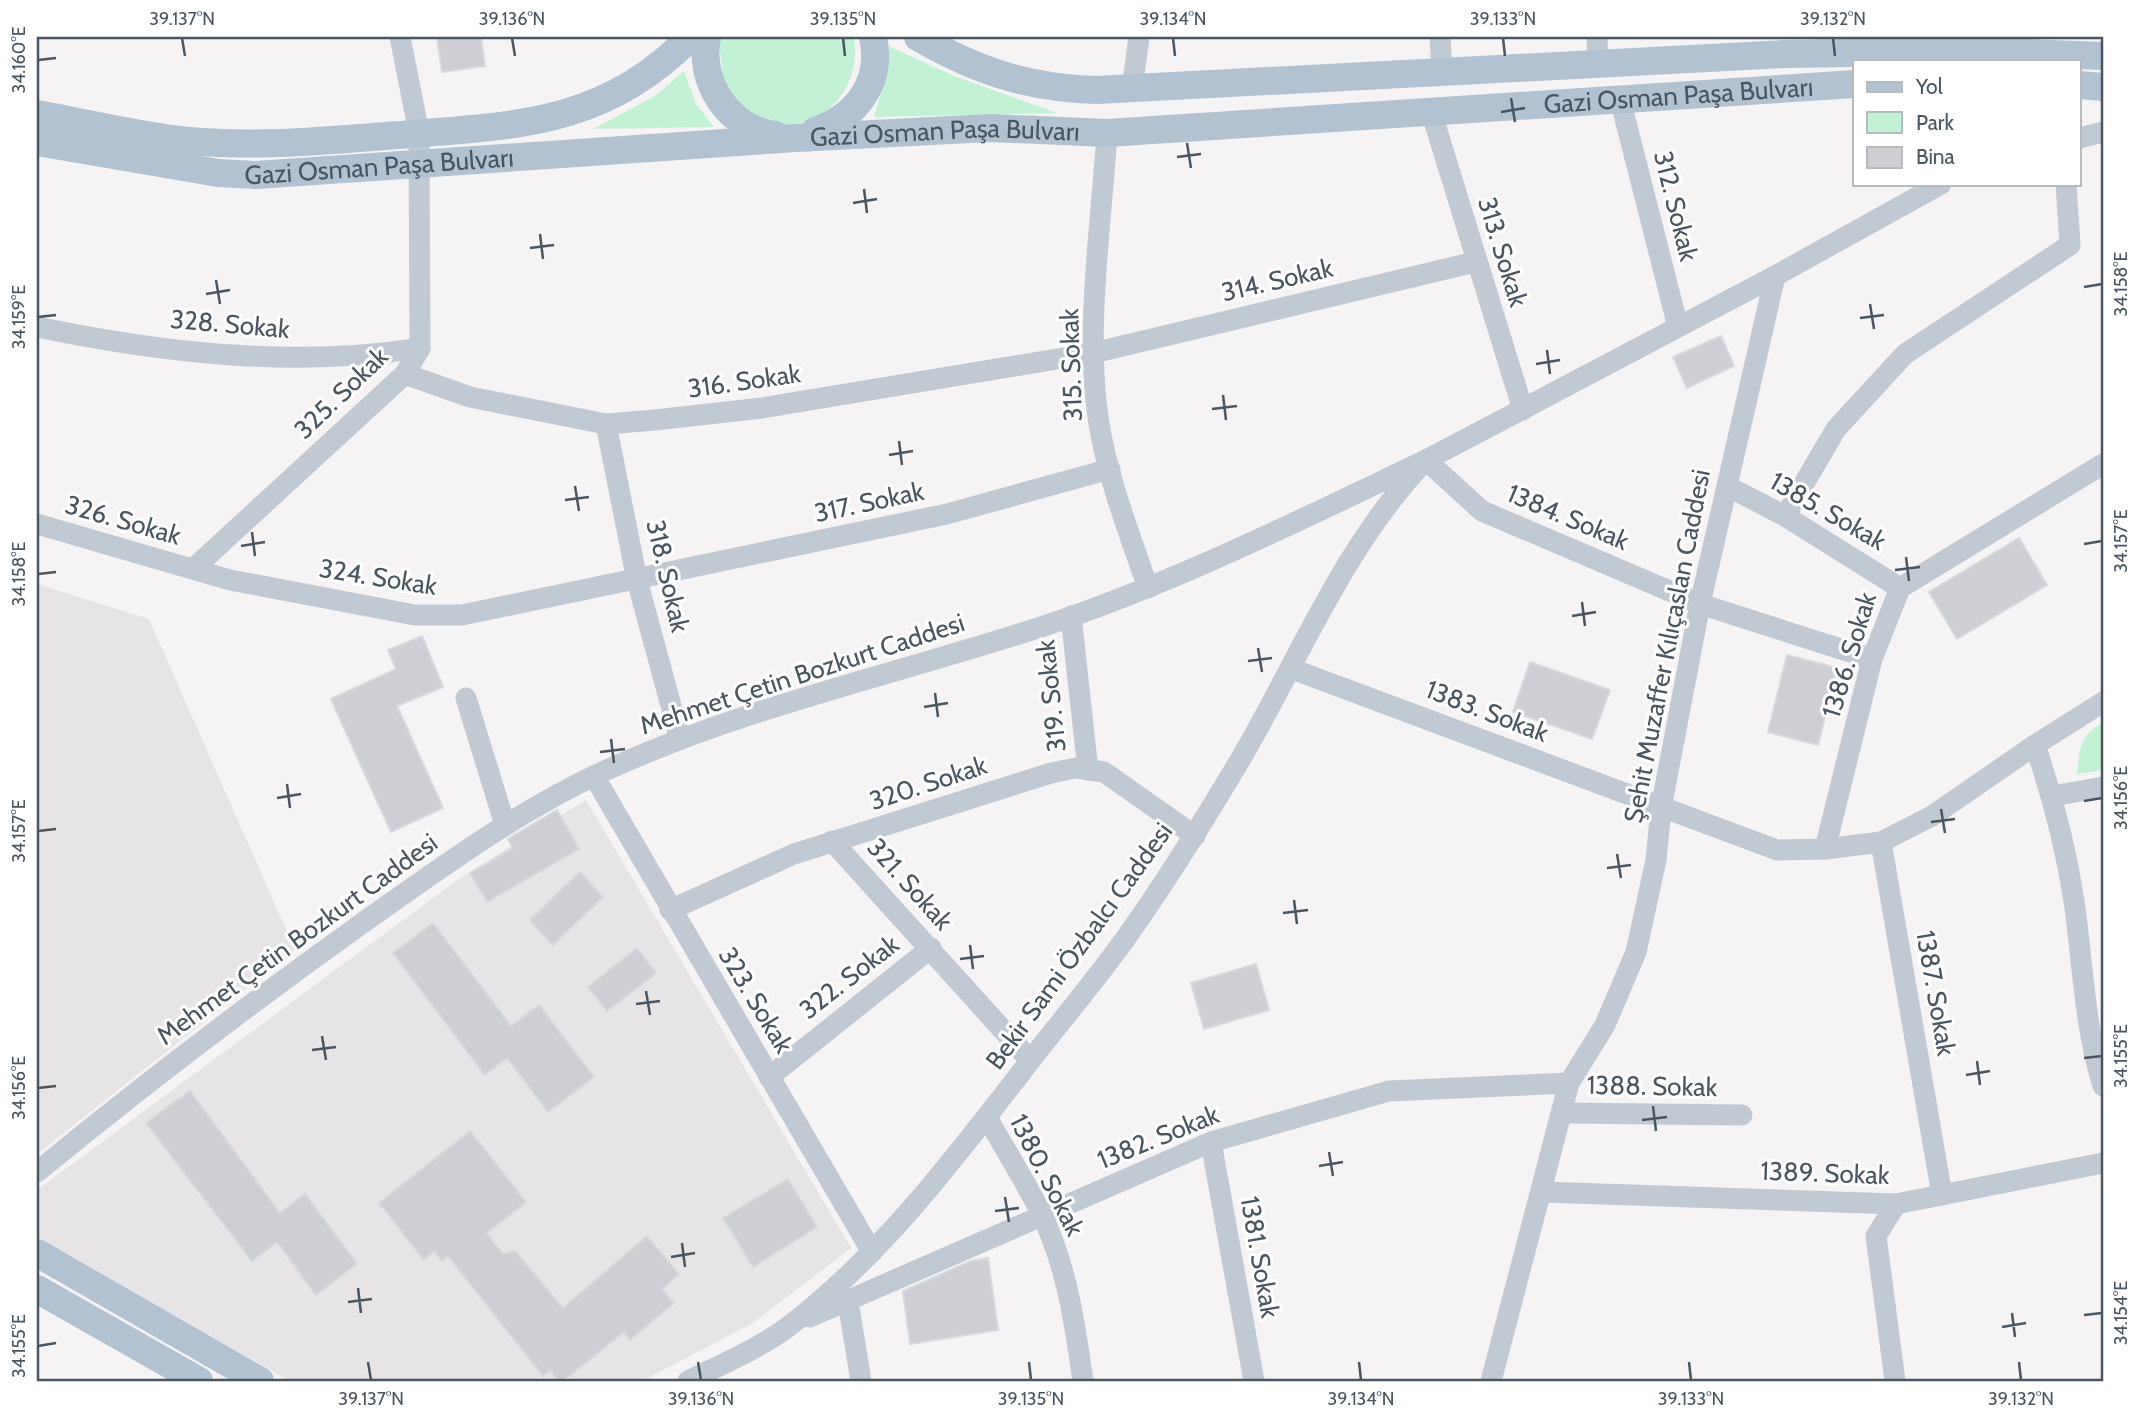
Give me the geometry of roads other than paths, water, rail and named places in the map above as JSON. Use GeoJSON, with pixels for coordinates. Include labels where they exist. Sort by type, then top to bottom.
{"type":"FeatureCollection","features":[{"type":"Feature","properties":{"kind":"main road","name":"Gazi Osman Paşa Bulvarı"},"geometry":{"type":"LineString","coordinates":[[37,114],[199,141],[257,144],[488,130],[588,107],[625,90],[652,73],[690,37]]}},
{"type":"Feature","properties":{"kind":"main road"},"geometry":{"type":"LineString","coordinates":[[707,37],[707,69],[723,104],[753,129],[796,138],[838,122],[857,105],[873,69],[873,37]]}},
{"type":"Feature","properties":{"kind":"main road","name":"Gazi Osman Paşa Bulvarı"},"geometry":{"type":"LineString","coordinates":[[918,37],[968,62],[1052,89],[1132,89],[1442,70],[1598,50],[1785,45],[2103,56]]}},
{"type":"Feature","properties":{"kind":"main road","name":"Gazi Osman Paşa Bulvarı"},"geometry":{"type":"LineString","coordinates":[[37,142],[218,173],[256,176],[796,138],[990,128],[1107,133],[1853,83]]}},
{"type":"Feature","properties":{"kind":"main road"},"geometry":{"type":"LineString","coordinates":[[2080,85],[2103,87]]}},
{"type":"Feature","properties":{"kind":"main road"},"geometry":{"type":"LineString","coordinates":[[37,1253],[260,1381]]}},
{"type":"Feature","properties":{"kind":"main road"},"geometry":{"type":"LineString","coordinates":[[37,1289],[199,1381]]}},
{"type":"Feature","properties":{"kind":"street","name":"325. Sokak"},"geometry":{"type":"LineString","coordinates":[[194,569],[405,374],[420,348],[419,133],[401,37]]}},
{"type":"Feature","properties":{"kind":"street"},"geometry":{"type":"LineString","coordinates":[[1132,89],[1139,37]]}},
{"type":"Feature","properties":{"kind":"street"},"geometry":{"type":"LineString","coordinates":[[1440,37],[1442,70]]}},
{"type":"Feature","properties":{"kind":"street","name":"312. Sokak"},"geometry":{"type":"LineString","coordinates":[[1620,99],[1678,327]]}},
{"type":"Feature","properties":{"kind":"street","name":"313. Sokak"},"geometry":{"type":"LineString","coordinates":[[1431,111],[1475,262],[1523,410]]}},
{"type":"Feature","properties":{"kind":"street"},"geometry":{"type":"LineString","coordinates":[[2080,138],[2103,132]]}},
{"type":"Feature","properties":{"kind":"street","name":"315. Sokak"},"geometry":{"type":"LineString","coordinates":[[1107,133],[1093,353],[1101,436],[1148,588]]}},
{"type":"Feature","properties":{"kind":"street","name":"Bekir Sami Özbalcı Caddesi"},"geometry":{"type":"LineString","coordinates":[[688,1381],[790,1325],[872,1252],[986,1117],[1122,943],[1195,836],[1292,669],[1361,539],[1392,496],[1426,460],[1774,276],[1937,186]]}},
{"type":"Feature","properties":{"kind":"street"},"geometry":{"type":"LineString","coordinates":[[1786,516],[1836,429],[1868,390],[1905,354],[2070,245],[2066,186]]}},
{"type":"Feature","properties":{"kind":"street","name":"314. Sokak"},"geometry":{"type":"LineString","coordinates":[[1093,353],[1475,262]]}},
{"type":"Feature","properties":{"kind":"street","name":"Şehit Muzaffer Kılıçaslan Caddesi"},"geometry":{"type":"LineString","coordinates":[[1491,1381],[1569,1083],[1605,1025],[1636,952],[1656,860],[1661,808],[1700,604],[1774,276]]}},
{"type":"Feature","properties":{"kind":"street","name":"328. Sokak"},"geometry":{"type":"LineString","coordinates":[[37,327],[229,357],[331,358],[420,348]]}},
{"type":"Feature","properties":{"kind":"street","name":"316. Sokak"},"geometry":{"type":"LineString","coordinates":[[405,374],[470,397],[606,424],[762,408],[1093,353]]}},
{"type":"Feature","properties":{"kind":"street","name":"318. Sokak"},"geometry":{"type":"LineString","coordinates":[[606,424],[637,580],[680,739]]}},
{"type":"Feature","properties":{"kind":"street","name":"Mehmet Çetin Bozkurt Caddesi"},"geometry":{"type":"LineString","coordinates":[[37,1172],[276,985],[505,825],[594,776],[680,739],[1071,616],[1148,588],[1426,460]]}},
{"type":"Feature","properties":{"kind":"street","name":"1384. Sokak"},"geometry":{"type":"LineString","coordinates":[[1426,460],[1482,511],[1700,604],[1872,659]]}},
{"type":"Feature","properties":{"kind":"street","name":"1386. Sokak"},"geometry":{"type":"LineString","coordinates":[[1825,849],[1872,659],[1899,587],[2103,464]]}},
{"type":"Feature","properties":{"kind":"street","name":"317. Sokak"},"geometry":{"type":"LineString","coordinates":[[637,580],[947,514],[1110,469]]}},
{"type":"Feature","properties":{"kind":"street","name":"1385. Sokak"},"geometry":{"type":"LineString","coordinates":[[1727,486],[1786,516],[1899,587]]}},
{"type":"Feature","properties":{"kind":"street","name":"326. Sokak"},"geometry":{"type":"LineString","coordinates":[[37,524],[194,569]]}},
{"type":"Feature","properties":{"kind":"street","name":"324. Sokak"},"geometry":{"type":"LineString","coordinates":[[194,569],[230,580],[415,615],[462,615],[497,610],[637,580]]}},
{"type":"Feature","properties":{"kind":"street","name":"319. Sokak"},"geometry":{"type":"LineString","coordinates":[[1071,616],[1088,770]]}},
{"type":"Feature","properties":{"kind":"street","name":"1383. Sokak"},"geometry":{"type":"LineString","coordinates":[[1292,669],[1777,849],[1825,849],[1881,842]]}},
{"type":"Feature","properties":{"kind":"street"},"geometry":{"type":"LineString","coordinates":[[466,698],[505,825]]}},
{"type":"Feature","properties":{"kind":"street"},"geometry":{"type":"LineString","coordinates":[[1881,842],[1943,810],[2035,745],[2103,702]]}},
{"type":"Feature","properties":{"kind":"street"},"geometry":{"type":"LineString","coordinates":[[2035,745],[2052,796],[2074,901],[2094,1055],[2103,1086]]}},
{"type":"Feature","properties":{"kind":"street","name":"320. Sokak"},"geometry":{"type":"LineString","coordinates":[[670,910],[794,854],[1051,773],[1088,770],[1104,772],[1195,836]]}},
{"type":"Feature","properties":{"kind":"street","name":"323. Sokak"},"geometry":{"type":"LineString","coordinates":[[594,776],[872,1252]]}},
{"type":"Feature","properties":{"kind":"street"},"geometry":{"type":"LineString","coordinates":[[2052,796],[2103,787]]}},
{"type":"Feature","properties":{"kind":"street","name":"321. Sokak"},"geometry":{"type":"LineString","coordinates":[[832,841],[1030,1060]]}},
{"type":"Feature","properties":{"kind":"street","name":"1387. Sokak"},"geometry":{"type":"LineString","coordinates":[[1881,842],[1942,1195]]}},
{"type":"Feature","properties":{"kind":"street","name":"322. Sokak"},"geometry":{"type":"LineString","coordinates":[[769,1077],[931,948]]}},
{"type":"Feature","properties":{"kind":"street","name":"1382. Sokak"},"geometry":{"type":"LineString","coordinates":[[790,1325],[1212,1142],[1389,1091],[1569,1083]]}},
{"type":"Feature","properties":{"kind":"street","name":"1388. Sokak"},"geometry":{"type":"LineString","coordinates":[[1562,1113],[1742,1115]]}},
{"type":"Feature","properties":{"kind":"street","name":"1380. Sokak"},"geometry":{"type":"LineString","coordinates":[[986,1117],[1042,1216],[1058,1258],[1073,1314],[1083,1381]]}},
{"type":"Feature","properties":{"kind":"street","name":"1381. Sokak"},"geometry":{"type":"LineString","coordinates":[[1212,1142],[1254,1381]]}},
{"type":"Feature","properties":{"kind":"street","name":"1389. Sokak"},"geometry":{"type":"LineString","coordinates":[[1542,1192],[1896,1204],[2103,1163]]}},
{"type":"Feature","properties":{"kind":"street"},"geometry":{"type":"LineString","coordinates":[[1895,1381],[1883,1311],[1876,1236],[1896,1204]]}},
{"type":"Feature","properties":{"kind":"street"},"geometry":{"type":"LineString","coordinates":[[848,1302],[862,1381]]}}]}
